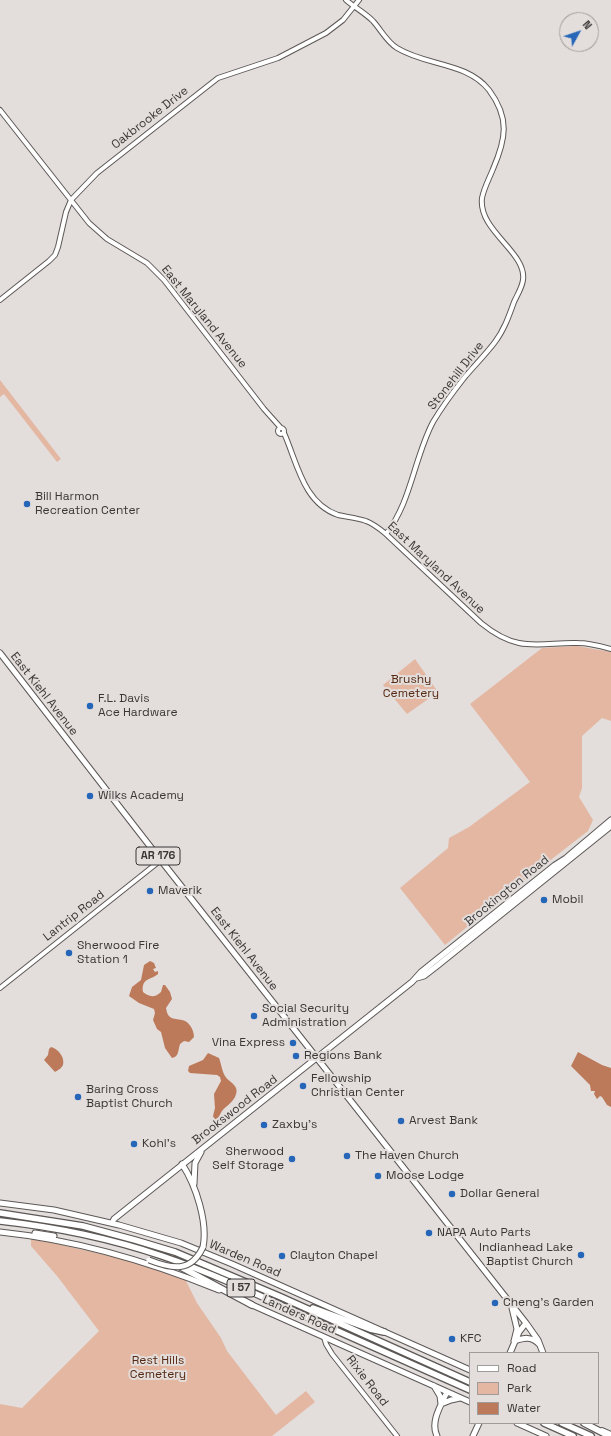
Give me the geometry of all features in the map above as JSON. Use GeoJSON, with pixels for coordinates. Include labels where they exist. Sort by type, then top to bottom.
{"type":"FeatureCollection","features":[{"type":"Feature","properties":{"kind":"highway","name":"I 57"},"geometry":{"type":"LineString","coordinates":[[0,1213],[61,1222],[135,1240],[201,1262],[469,1382]]}},
{"type":"Feature","properties":{"kind":"highway","name":"I 57"},"geometry":{"type":"LineString","coordinates":[[0,1221],[58,1229],[92,1236],[163,1256],[220,1278],[469,1390]]}},
{"type":"Feature","properties":{"kind":"highway"},"geometry":{"type":"LineString","coordinates":[[163,1256],[171,1262],[252,1305]]}},
{"type":"Feature","properties":{"kind":"highway"},"geometry":{"type":"LineString","coordinates":[[282,1297],[370,1329],[384,1332]]}},
{"type":"Feature","properties":{"kind":"highway"},"geometry":{"type":"LineString","coordinates":[[546,1424],[573,1436]]}},
{"type":"Feature","properties":{"kind":"highway"},"geometry":{"type":"LineString","coordinates":[[564,1424],[591,1436]]}},
{"type":"Feature","properties":{"kind":"highway"},"geometry":{"type":"LineString","coordinates":[[588,1424],[610,1435]]}},
{"type":"Feature","properties":{"kind":"main road","name":"East Kiehl Avenue"},"geometry":{"type":"LineString","coordinates":[[0,653],[316,1058],[526,1323],[541,1346],[543,1352]]}},
{"type":"Feature","properties":{"kind":"main road","name":"Brockington Road"},"geometry":{"type":"LineString","coordinates":[[316,1058],[417,978],[425,969],[555,865],[566,858],[611,820]]}},
{"type":"Feature","properties":{"kind":"main road","name":"Brockington Road"},"geometry":{"type":"LineString","coordinates":[[417,978],[424,976],[437,966],[611,826]]}},
{"type":"Feature","properties":{"kind":"main road","name":"Brookswood Road"},"geometry":{"type":"LineString","coordinates":[[112,1223],[114,1219],[182,1164],[316,1058]]}},
{"type":"Feature","properties":{"kind":"main road"},"geometry":{"type":"LineString","coordinates":[[193,1187],[195,1163],[198,1155],[207,1145]]}},
{"type":"Feature","properties":{"kind":"main road"},"geometry":{"type":"LineString","coordinates":[[14,1233],[27,1232],[67,1238],[149,1260],[165,1266],[183,1266],[196,1258],[203,1247],[205,1230],[190,1178],[182,1164]]}},
{"type":"Feature","properties":{"kind":"main road","name":"Warden Road"},"geometry":{"type":"LineString","coordinates":[[0,1203],[54,1210],[112,1223],[159,1236],[194,1248],[469,1370]]}},
{"type":"Feature","properties":{"kind":"main road","name":"Landers Road"},"geometry":{"type":"LineString","coordinates":[[0,1232],[71,1242],[113,1253],[184,1275],[469,1402]]}},
{"type":"Feature","properties":{"kind":"main road"},"geometry":{"type":"LineString","coordinates":[[510,1304],[517,1329],[514,1342]]}},
{"type":"Feature","properties":{"kind":"main road"},"geometry":{"type":"LineString","coordinates":[[510,1352],[519,1332],[526,1323]]}},
{"type":"Feature","properties":{"kind":"main road"},"geometry":{"type":"LineString","coordinates":[[514,1342],[525,1338],[537,1341],[541,1346]]}},
{"type":"Feature","properties":{"kind":"main road"},"geometry":{"type":"LineString","coordinates":[[434,1386],[440,1396],[441,1404]]}},
{"type":"Feature","properties":{"kind":"main road"},"geometry":{"type":"LineString","coordinates":[[437,1436],[434,1424],[447,1392]]}},
{"type":"Feature","properties":{"kind":"main road"},"geometry":{"type":"LineString","coordinates":[[441,1404],[450,1400],[461,1398]]}},
{"type":"Feature","properties":{"kind":"main road"},"geometry":{"type":"LineString","coordinates":[[473,1436],[479,1424]]}},
{"type":"Feature","properties":{"kind":"main road"},"geometry":{"type":"LineString","coordinates":[[519,1424],[546,1436]]}},
{"type":"Feature","properties":{"kind":"street","name":"Stonehill Drive"},"geometry":{"type":"LineString","coordinates":[[346,0],[372,21],[397,48],[469,74],[486,87],[496,101],[502,114],[504,138],[500,153],[485,188],[482,199],[482,210],[491,226],[520,265],[524,280],[502,331],[495,342],[463,379],[432,424],[400,512],[386,534]]}},
{"type":"Feature","properties":{"kind":"street","name":"Oakbrooke Drive"},"geometry":{"type":"LineString","coordinates":[[0,300],[49,261],[54,255],[58,247],[66,212],[71,200],[97,173],[218,78],[278,58],[326,33],[343,20],[358,0]]}},
{"type":"Feature","properties":{"kind":"street","name":"East Maryland Avenue"},"geometry":{"type":"LineString","coordinates":[[0,110],[89,223],[99,233],[147,263],[157,272],[274,421],[280,429],[279,433],[283,433],[306,487],[314,499],[327,510],[337,514],[364,520],[386,534],[481,623],[495,633],[518,642],[531,644],[578,643],[611,649]]}},
{"type":"Feature","properties":{"kind":"street","name":"Lantrip Road"},"geometry":{"type":"LineString","coordinates":[[0,988],[161,860]]}},
{"type":"Feature","properties":{"kind":"street","name":"Rixie Road"},"geometry":{"type":"LineString","coordinates":[[324,1337],[332,1354],[397,1436]]}},
{"type":"Feature","properties":{"kind":"green space"},"geometry":{"type":"Polygon","coordinates":[[[0,380],[61,459],[57,462],[4,394],[0,397],[0,380]]]}},
{"type":"Feature","properties":{"kind":"green space"},"geometry":{"type":"Polygon","coordinates":[[[577,646],[611,652],[611,721],[602,718],[582,736],[582,788],[579,797],[593,820],[588,831],[517,886],[445,945],[400,888],[448,848],[449,838],[469,827],[530,782],[470,704],[542,648],[577,646]]]}},
{"type":"Feature","properties":{"kind":"green space","name":"Brushy Cemetery"},"geometry":{"type":"Polygon","coordinates":[[[415,659],[438,692],[407,714],[383,685],[415,659]]]}},
{"type":"Feature","properties":{"kind":"green space","name":"Rest Hills Cemetery"},"geometry":{"type":"Polygon","coordinates":[[[31,1238],[123,1259],[185,1279],[197,1303],[221,1338],[227,1351],[276,1415],[306,1391],[315,1402],[272,1436],[0,1436],[0,1404],[22,1408],[99,1331],[57,1276],[31,1246],[31,1238]]]}},
{"type":"Feature","properties":{"kind":"water"},"geometry":{"type":"Polygon","coordinates":[[[150,961],[154,963],[156,968],[153,969],[155,972],[158,971],[158,974],[145,982],[143,992],[150,996],[154,996],[161,992],[163,985],[165,985],[170,992],[172,999],[166,1008],[168,1015],[171,1018],[187,1022],[191,1026],[194,1034],[194,1037],[189,1042],[184,1041],[180,1044],[177,1055],[172,1058],[165,1048],[161,1032],[157,1029],[153,1020],[155,1013],[154,1009],[139,1003],[129,996],[132,987],[141,980],[144,965],[150,961]]]}},
{"type":"Feature","properties":{"kind":"water"},"geometry":{"type":"Polygon","coordinates":[[[51,1047],[59,1052],[63,1060],[63,1065],[55,1072],[44,1060],[51,1047]]]}},
{"type":"Feature","properties":{"kind":"water"},"geometry":{"type":"Polygon","coordinates":[[[578,1052],[602,1065],[611,1068],[611,1107],[607,1105],[602,1097],[600,1096],[597,1099],[594,1094],[595,1091],[591,1091],[590,1085],[571,1066],[578,1052]]]}},
{"type":"Feature","properties":{"kind":"water"},"geometry":{"type":"Polygon","coordinates":[[[208,1053],[219,1058],[225,1076],[237,1090],[234,1099],[222,1111],[216,1122],[213,1116],[215,1108],[214,1094],[221,1081],[220,1077],[217,1075],[190,1073],[188,1071],[189,1066],[203,1060],[208,1053]]]}},
{"type":"Feature","properties":{"kind":"place","name":"Bill Harmon Recreation Center"},"geometry":{"type":"Point","coordinates":[27,504]}},
{"type":"Feature","properties":{"kind":"place","name":"F.L. Davis Ace Hardware"},"geometry":{"type":"Point","coordinates":[90,706]}},
{"type":"Feature","properties":{"kind":"place","name":"Wilks Academy"},"geometry":{"type":"Point","coordinates":[90,796]}},
{"type":"Feature","properties":{"kind":"place","name":"Maverik"},"geometry":{"type":"Point","coordinates":[150,891]}},
{"type":"Feature","properties":{"kind":"place","name":"Mobil"},"geometry":{"type":"Point","coordinates":[544,900]}},
{"type":"Feature","properties":{"kind":"place","name":"Sherwood Fire Station 1"},"geometry":{"type":"Point","coordinates":[69,953]}},
{"type":"Feature","properties":{"kind":"place","name":"Social Security Administration"},"geometry":{"type":"Point","coordinates":[254,1016]}},
{"type":"Feature","properties":{"kind":"place","name":"Vina Express"},"geometry":{"type":"Point","coordinates":[293,1043]}},
{"type":"Feature","properties":{"kind":"place","name":"Regions Bank"},"geometry":{"type":"Point","coordinates":[296,1056]}},
{"type":"Feature","properties":{"kind":"place","name":"Fellowship Christian Center"},"geometry":{"type":"Point","coordinates":[303,1086]}},
{"type":"Feature","properties":{"kind":"place","name":"Baring Cross Baptist Church"},"geometry":{"type":"Point","coordinates":[78,1097]}},
{"type":"Feature","properties":{"kind":"place","name":"Arvest Bank"},"geometry":{"type":"Point","coordinates":[401,1121]}},
{"type":"Feature","properties":{"kind":"place","name":"Zaxby's"},"geometry":{"type":"Point","coordinates":[264,1125]}},
{"type":"Feature","properties":{"kind":"place","name":"Kohl's"},"geometry":{"type":"Point","coordinates":[134,1144]}},
{"type":"Feature","properties":{"kind":"place","name":"The Haven Church"},"geometry":{"type":"Point","coordinates":[347,1156]}},
{"type":"Feature","properties":{"kind":"place","name":"Sherwood Self Storage"},"geometry":{"type":"Point","coordinates":[292,1159]}},
{"type":"Feature","properties":{"kind":"place","name":"Moose Lodge"},"geometry":{"type":"Point","coordinates":[378,1176]}},
{"type":"Feature","properties":{"kind":"place","name":"Dollar General"},"geometry":{"type":"Point","coordinates":[452,1194]}},
{"type":"Feature","properties":{"kind":"place","name":"NAPA Auto Parts"},"geometry":{"type":"Point","coordinates":[429,1233]}},
{"type":"Feature","properties":{"kind":"place","name":"Indianhead Lake Baptist Church"},"geometry":{"type":"Point","coordinates":[581,1255]}},
{"type":"Feature","properties":{"kind":"place","name":"Clayton Chapel"},"geometry":{"type":"Point","coordinates":[282,1256]}},
{"type":"Feature","properties":{"kind":"place","name":"Cheng's Garden"},"geometry":{"type":"Point","coordinates":[495,1303]}},
{"type":"Feature","properties":{"kind":"place","name":"KFC"},"geometry":{"type":"Point","coordinates":[452,1339]}}]}
